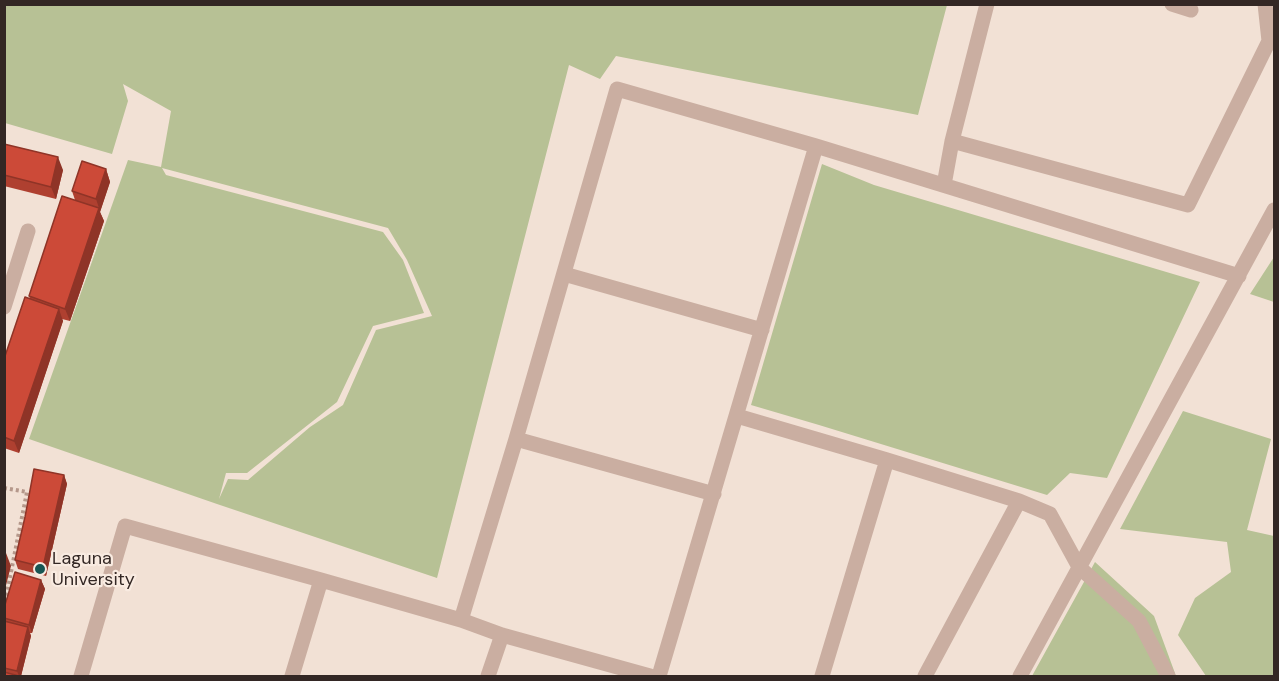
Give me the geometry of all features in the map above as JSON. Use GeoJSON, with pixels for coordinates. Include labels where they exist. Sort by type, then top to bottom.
{"type":"FeatureCollection","features":[{"type":"Feature","properties":{"kind":"street"},"geometry":{"type":"LineString","coordinates":[[944,185],[952,141],[987,4]]}},
{"type":"Feature","properties":{"kind":"street"},"geometry":{"type":"LineString","coordinates":[[1173,4],[1191,10]]}},
{"type":"Feature","properties":{"kind":"street"},"geometry":{"type":"LineString","coordinates":[[952,141],[1188,205],[1269,41],[1265,4]]}},
{"type":"Feature","properties":{"kind":"street"},"geometry":{"type":"LineString","coordinates":[[461,620],[617,89],[816,146],[1239,276]]}},
{"type":"Feature","properties":{"kind":"street"},"geometry":{"type":"LineString","coordinates":[[659,676],[816,146]]}},
{"type":"Feature","properties":{"kind":"street"},"geometry":{"type":"LineString","coordinates":[[1020,676],[1275,210]]}},
{"type":"Feature","properties":{"kind":"street"},"geometry":{"type":"LineString","coordinates":[[4,307],[28,231]]}},
{"type":"Feature","properties":{"kind":"street"},"geometry":{"type":"LineString","coordinates":[[564,274],[762,330]]}},
{"type":"Feature","properties":{"kind":"street"},"geometry":{"type":"LineString","coordinates":[[737,416],[1019,501],[1050,514],[1079,567],[1139,621],[1168,676]]}},
{"type":"Feature","properties":{"kind":"street"},"geometry":{"type":"LineString","coordinates":[[516,439],[714,494]]}},
{"type":"Feature","properties":{"kind":"street"},"geometry":{"type":"LineString","coordinates":[[822,676],[887,460]]}},
{"type":"Feature","properties":{"kind":"street"},"geometry":{"type":"LineString","coordinates":[[925,676],[1019,501]]}},
{"type":"Feature","properties":{"kind":"street"},"geometry":{"type":"LineString","coordinates":[[81,676],[125,526],[321,580],[650,676]]}},
{"type":"Feature","properties":{"kind":"street"},"geometry":{"type":"LineString","coordinates":[[292,676],[321,580]]}},
{"type":"Feature","properties":{"kind":"street"},"geometry":{"type":"LineString","coordinates":[[488,676],[502,634]]}},
{"type":"Feature","properties":{"kind":"path"},"geometry":{"type":"LineString","coordinates":[[4,488],[27,492],[4,607]]}},
{"type":"Feature","properties":{"kind":"green space"},"geometry":{"type":"Polygon","coordinates":[[[5,4],[947,5],[918,115],[616,56],[600,79],[569,65],[437,578],[29,439],[128,160],[161,167],[171,111],[123,84],[128,101],[112,154],[5,123],[5,4]],[[162,168],[166,175],[383,232],[403,260],[424,313],[373,326],[337,402],[247,473],[226,473],[219,499],[228,479],[248,480],[310,427],[343,405],[376,330],[432,316],[407,260],[388,228],[162,168]]]}},
{"type":"Feature","properties":{"kind":"green space"},"geometry":{"type":"Polygon","coordinates":[[[822,164],[874,185],[1200,282],[1107,478],[1070,473],[1047,495],[751,405],[822,164]]]}},
{"type":"Feature","properties":{"kind":"green space"},"geometry":{"type":"Polygon","coordinates":[[[1274,257],[1274,302],[1250,294],[1274,257]]]}},
{"type":"Feature","properties":{"kind":"green space"},"geometry":{"type":"Polygon","coordinates":[[[1183,411],[1271,439],[1247,530],[1274,536],[1274,676],[1206,676],[1178,635],[1195,598],[1231,572],[1227,542],[1120,529],[1183,411]]]}},
{"type":"Feature","properties":{"kind":"green space"},"geometry":{"type":"Polygon","coordinates":[[[1095,562],[1154,616],[1176,676],[1032,676],[1095,562]]]}},
{"type":"Feature","properties":{"kind":"building"},"geometry":{"type":"Polygon","coordinates":[[[4,144],[58,157],[51,187],[4,175],[4,144]]]}},
{"type":"Feature","properties":{"kind":"building"},"geometry":{"type":"Polygon","coordinates":[[[82,161],[106,169],[96,199],[72,191],[82,161]]]}},
{"type":"Feature","properties":{"kind":"building"},"geometry":{"type":"Polygon","coordinates":[[[62,196],[99,208],[65,309],[29,296],[62,196]]]}},
{"type":"Feature","properties":{"kind":"building"},"geometry":{"type":"Polygon","coordinates":[[[25,297],[59,309],[14,441],[4,437],[4,359],[25,297]]]}},
{"type":"Feature","properties":{"kind":"building"},"geometry":{"type":"Polygon","coordinates":[[[34,469],[64,475],[43,567],[15,560],[34,469]]]}},
{"type":"Feature","properties":{"kind":"building"},"geometry":{"type":"Polygon","coordinates":[[[15,572],[41,580],[29,625],[4,618],[4,608],[15,572]]]}},
{"type":"Feature","properties":{"kind":"building"},"geometry":{"type":"Polygon","coordinates":[[[4,621],[28,627],[17,671],[4,668],[4,621]]]}},
{"type":"Feature","properties":{"kind":"building"},"geometry":{"type":"Polygon","coordinates":[[[4,672],[19,676],[4,676],[4,672]]]}},
{"type":"Feature","properties":{"kind":"place","name":"Laguna University"},"geometry":{"type":"Point","coordinates":[40,569]}}]}
